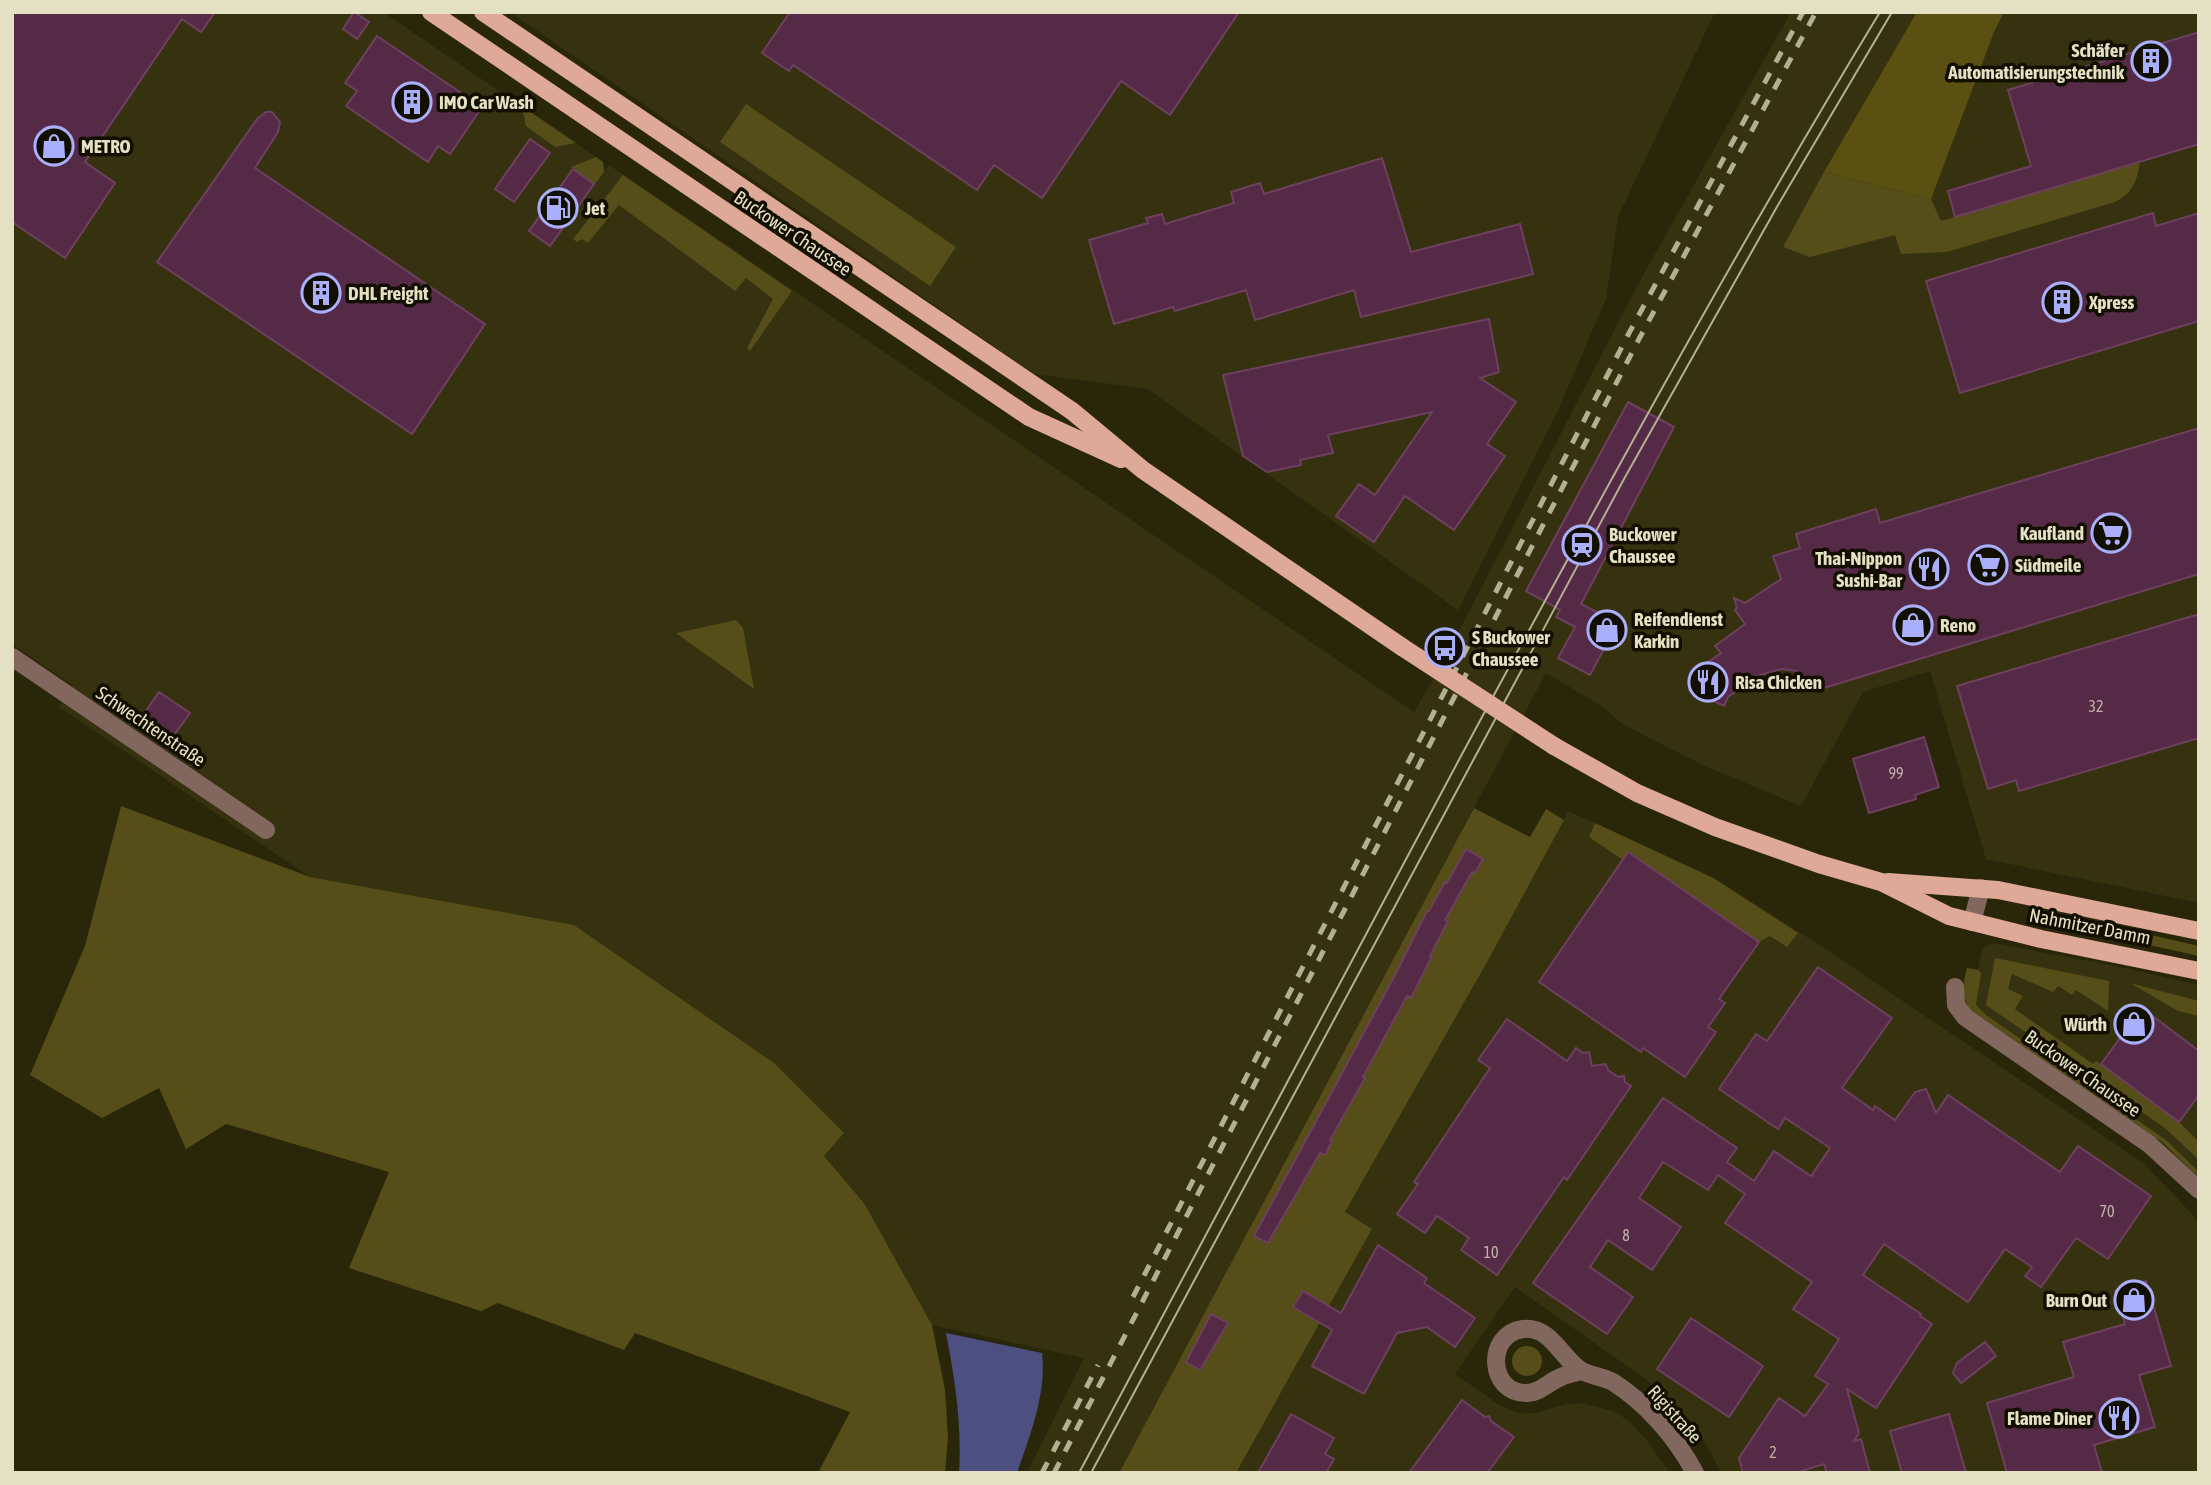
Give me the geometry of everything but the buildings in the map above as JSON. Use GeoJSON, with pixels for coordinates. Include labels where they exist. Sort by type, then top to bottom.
{"type":"FeatureCollection","features":[{"type":"Feature","properties":{"kind":"main road","name":"Buckower Chaussee"},"geometry":{"type":"LineString","coordinates":[[431,12],[1029,417],[1143,470]]}},
{"type":"Feature","properties":{"kind":"main road","name":"Buckower Chaussee"},"geometry":{"type":"LineString","coordinates":[[482,12],[1072,411],[1143,470],[1402,647],[1554,746],[1637,793],[1715,827],[1819,864],[1881,882],[1949,916],[1972,922]]}},
{"type":"Feature","properties":{"kind":"main road","name":"Buckower Chaussee"},"geometry":{"type":"LineString","coordinates":[[1881,882],[1981,888]]}},
{"type":"Feature","properties":{"kind":"main road","name":"Nahmitzer Damm"},"geometry":{"type":"LineString","coordinates":[[1981,888],[2199,931]]}},
{"type":"Feature","properties":{"kind":"main road","name":"Nahmitzer Damm"},"geometry":{"type":"LineString","coordinates":[[1972,922],[2040,939],[2199,971]]}},
{"type":"Feature","properties":{"kind":"street","name":"Schwechtenstraße"},"geometry":{"type":"LineString","coordinates":[[12,657],[266,830]]}},
{"type":"Feature","properties":{"kind":"street"},"geometry":{"type":"LineString","coordinates":[[1972,922],[1981,888]]}},
{"type":"Feature","properties":{"kind":"street","name":"Buckower Chaussee"},"geometry":{"type":"LineString","coordinates":[[1955,987],[1956,1005],[1965,1017],[2149,1143],[2199,1190]]}},
{"type":"Feature","properties":{"kind":"street","name":"Rigistraße"},"geometry":{"type":"LineString","coordinates":[[1581,1371],[1559,1377],[1537,1391],[1522,1393],[1503,1381],[1495,1360],[1499,1345],[1510,1334],[1532,1329],[1546,1335],[1581,1371],[1611,1381],[1641,1404],[1681,1449],[1695,1473]]}},
{"type":"Feature","properties":{"kind":"shaded area"},"geometry":{"type":"Polygon","coordinates":[[[12,12],[383,12],[603,162],[604,171],[609,165],[1414,712],[1441,666],[1636,288],[1791,12],[2199,12],[2199,903],[1986,859],[1930,671],[1863,692],[1801,806],[1707,767],[1659,743],[1621,723],[1602,706],[1546,673],[1119,1473],[1027,1473],[1084,1358],[932,1325],[864,1203],[824,1156],[843,1133],[774,1063],[574,925],[310,877],[59,707],[72,685],[12,644],[12,12]]]}},
{"type":"Feature","properties":{"kind":"shaded area"},"geometry":{"type":"Polygon","coordinates":[[[510,12],[1715,12],[1618,217],[1606,299],[1560,406],[1458,610],[1148,389],[1034,374],[510,12]]]}},
{"type":"Feature","properties":{"kind":"shaded area"},"geometry":{"type":"Polygon","coordinates":[[[1917,12],[2004,12],[1931,199],[1824,172],[1917,12]]]}},
{"type":"Feature","properties":{"kind":"shaded area"},"geometry":{"type":"Polygon","coordinates":[[[746,104],[956,247],[930,286],[720,142],[746,104]]]}},
{"type":"Feature","properties":{"kind":"shaded area"},"geometry":{"type":"Polygon","coordinates":[[[522,106],[576,143],[555,147],[526,126],[522,106]]]}},
{"type":"Feature","properties":{"kind":"shaded area"},"geometry":{"type":"Polygon","coordinates":[[[596,157],[603,162],[604,172],[595,184],[571,167],[596,157]]]}},
{"type":"Feature","properties":{"kind":"shaded area"},"geometry":{"type":"Polygon","coordinates":[[[2140,162],[2133,186],[2115,202],[1947,252],[1901,254],[1895,235],[1810,257],[1783,247],[1824,172],[1931,199],[1941,221],[2140,162]]]}},
{"type":"Feature","properties":{"kind":"shaded area"},"geometry":{"type":"Polygon","coordinates":[[[623,175],[792,291],[750,351],[747,348],[773,299],[746,278],[735,291],[619,205],[588,243],[582,239],[577,242],[573,239],[623,175]]]}},
{"type":"Feature","properties":{"kind":"shaded area"},"geometry":{"type":"Polygon","coordinates":[[[736,620],[743,628],[754,689],[676,633],[736,620]]]}},
{"type":"Feature","properties":{"kind":"shaded area"},"geometry":{"type":"Polygon","coordinates":[[[121,806],[310,877],[574,925],[774,1063],[844,1133],[824,1156],[864,1203],[932,1325],[945,1390],[948,1438],[945,1473],[818,1473],[850,1412],[635,1333],[624,1350],[498,1303],[481,1311],[349,1268],[389,1172],[226,1124],[186,1149],[159,1088],[102,1118],[30,1075],[85,946],[121,806]]]}},
{"type":"Feature","properties":{"kind":"shaded area"},"geometry":{"type":"Polygon","coordinates":[[[1474,808],[1530,837],[1546,809],[1564,820],[1486,964],[1345,1212],[1372,1229],[1236,1473],[1119,1473],[1474,808]]]}},
{"type":"Feature","properties":{"kind":"shaded area"},"geometry":{"type":"Polygon","coordinates":[[[1568,811],[1709,875],[1818,944],[2142,1162],[2179,1200],[2199,1222],[2199,1473],[1721,1473],[1693,1426],[1663,1394],[1515,1287],[1455,1374],[1501,1406],[1522,1414],[1582,1403],[1616,1412],[1631,1423],[1648,1442],[1670,1473],[1236,1473],[1372,1229],[1345,1212],[1486,964],[1568,811]]]}},
{"type":"Feature","properties":{"kind":"shaded area"},"geometry":{"type":"Polygon","coordinates":[[[1595,823],[1715,879],[1798,933],[1787,947],[1770,936],[1759,942],[1628,852],[1623,860],[1589,837],[1595,823]]]}},
{"type":"Feature","properties":{"kind":"shaded area"},"geometry":{"type":"Polygon","coordinates":[[[2151,935],[2199,946],[2199,956],[2149,945],[2151,935]]]}},
{"type":"Feature","properties":{"kind":"shaded area"},"geometry":{"type":"Polygon","coordinates":[[[1994,943],[2199,985],[2199,1178],[2162,1142],[1975,1014],[1963,985],[1967,968],[1978,969],[1982,951],[1994,943]]]}},
{"type":"Feature","properties":{"kind":"shaded area"},"geometry":{"type":"Polygon","coordinates":[[[1995,958],[2109,981],[2108,1011],[2076,990],[2072,995],[2058,986],[2053,992],[2012,974],[2008,989],[2023,996],[2015,1009],[2093,1064],[2096,1061],[2101,1064],[2179,1122],[2199,1142],[2199,1160],[2165,1128],[1986,1005],[1995,958]]]}},
{"type":"Feature","properties":{"kind":"shaded area"},"geometry":{"type":"Polygon","coordinates":[[[1967,968],[1981,973],[1976,1005],[1986,1015],[2166,1140],[2199,1172],[2199,1178],[2162,1142],[1971,1010],[1964,995],[1967,968]]]}},
{"type":"Feature","properties":{"kind":"shaded area"},"geometry":{"type":"Polygon","coordinates":[[[2130,983],[2199,1001],[2199,1016],[2178,1011],[2130,983]]]}},
{"type":"Feature","properties":{"kind":"shaded area"},"geometry":{"type":"Polygon","coordinates":[[[1527,1346],[1537,1351],[1542,1361],[1537,1371],[1527,1376],[1517,1371],[1512,1361],[1517,1351],[1527,1346]]]}},
{"type":"Feature","properties":{"kind":"water"},"geometry":{"type":"Polygon","coordinates":[[[946,1333],[1042,1353],[1040,1398],[1017,1473],[959,1473],[957,1402],[946,1333]]]}},
{"type":"Feature","properties":{"kind":"tram line"},"geometry":{"type":"LineString","coordinates":[[1079,1473],[1614,475],[1771,196],[1880,12]]}},
{"type":"Feature","properties":{"kind":"tram line"},"geometry":{"type":"LineString","coordinates":[[1091,1473],[1624,479],[1778,205],[1892,12]]}},
{"type":"Feature","properties":{"kind":"railway"},"geometry":{"type":"LineString","coordinates":[[1133,1297],[1628,335],[1803,12]]}},
{"type":"Feature","properties":{"kind":"railway"},"geometry":{"type":"LineString","coordinates":[[1054,1473],[1639,339],[1816,12]]}},
{"type":"Feature","properties":{"kind":"railway"},"geometry":{"type":"LineString","coordinates":[[1042,1473],[1098,1365]]}},
{"type":"Feature","properties":{"kind":"place","name":"Schäfer Automatisierungstechnik"},"geometry":{"type":"Point","coordinates":[2151,61]}},
{"type":"Feature","properties":{"kind":"place","name":"IMO Car Wash"},"geometry":{"type":"Point","coordinates":[412,102]}},
{"type":"Feature","properties":{"kind":"place","name":"METRO"},"geometry":{"type":"Point","coordinates":[54,146]}},
{"type":"Feature","properties":{"kind":"place","name":"Jet"},"geometry":{"type":"Point","coordinates":[558,208]}},
{"type":"Feature","properties":{"kind":"place","name":"DHL Freight"},"geometry":{"type":"Point","coordinates":[321,293]}},
{"type":"Feature","properties":{"kind":"place","name":"Xpress"},"geometry":{"type":"Point","coordinates":[2062,302]}},
{"type":"Feature","properties":{"kind":"place","name":"Kaufland"},"geometry":{"type":"Point","coordinates":[2111,533]}},
{"type":"Feature","properties":{"kind":"place","name":"Buckower Chaussee"},"geometry":{"type":"Point","coordinates":[1582,545]}},
{"type":"Feature","properties":{"kind":"place","name":"Südmeile"},"geometry":{"type":"Point","coordinates":[1988,565]}},
{"type":"Feature","properties":{"kind":"place","name":"Thai-Nippon Sushi-Bar"},"geometry":{"type":"Point","coordinates":[1929,569]}},
{"type":"Feature","properties":{"kind":"place","name":"Reno"},"geometry":{"type":"Point","coordinates":[1913,625]}},
{"type":"Feature","properties":{"kind":"place","name":"Reifendienst Karkin"},"geometry":{"type":"Point","coordinates":[1607,630]}},
{"type":"Feature","properties":{"kind":"place","name":"S Buckower Chaussee"},"geometry":{"type":"Point","coordinates":[1445,648]}},
{"type":"Feature","properties":{"kind":"place","name":"Risa Chicken"},"geometry":{"type":"Point","coordinates":[1708,682]}},
{"type":"Feature","properties":{"kind":"place","name":"Würth"},"geometry":{"type":"Point","coordinates":[2134,1024]}},
{"type":"Feature","properties":{"kind":"place","name":"Burn Out"},"geometry":{"type":"Point","coordinates":[2134,1300]}},
{"type":"Feature","properties":{"kind":"place","name":"Flame Diner"},"geometry":{"type":"Point","coordinates":[2119,1418]}}]}
